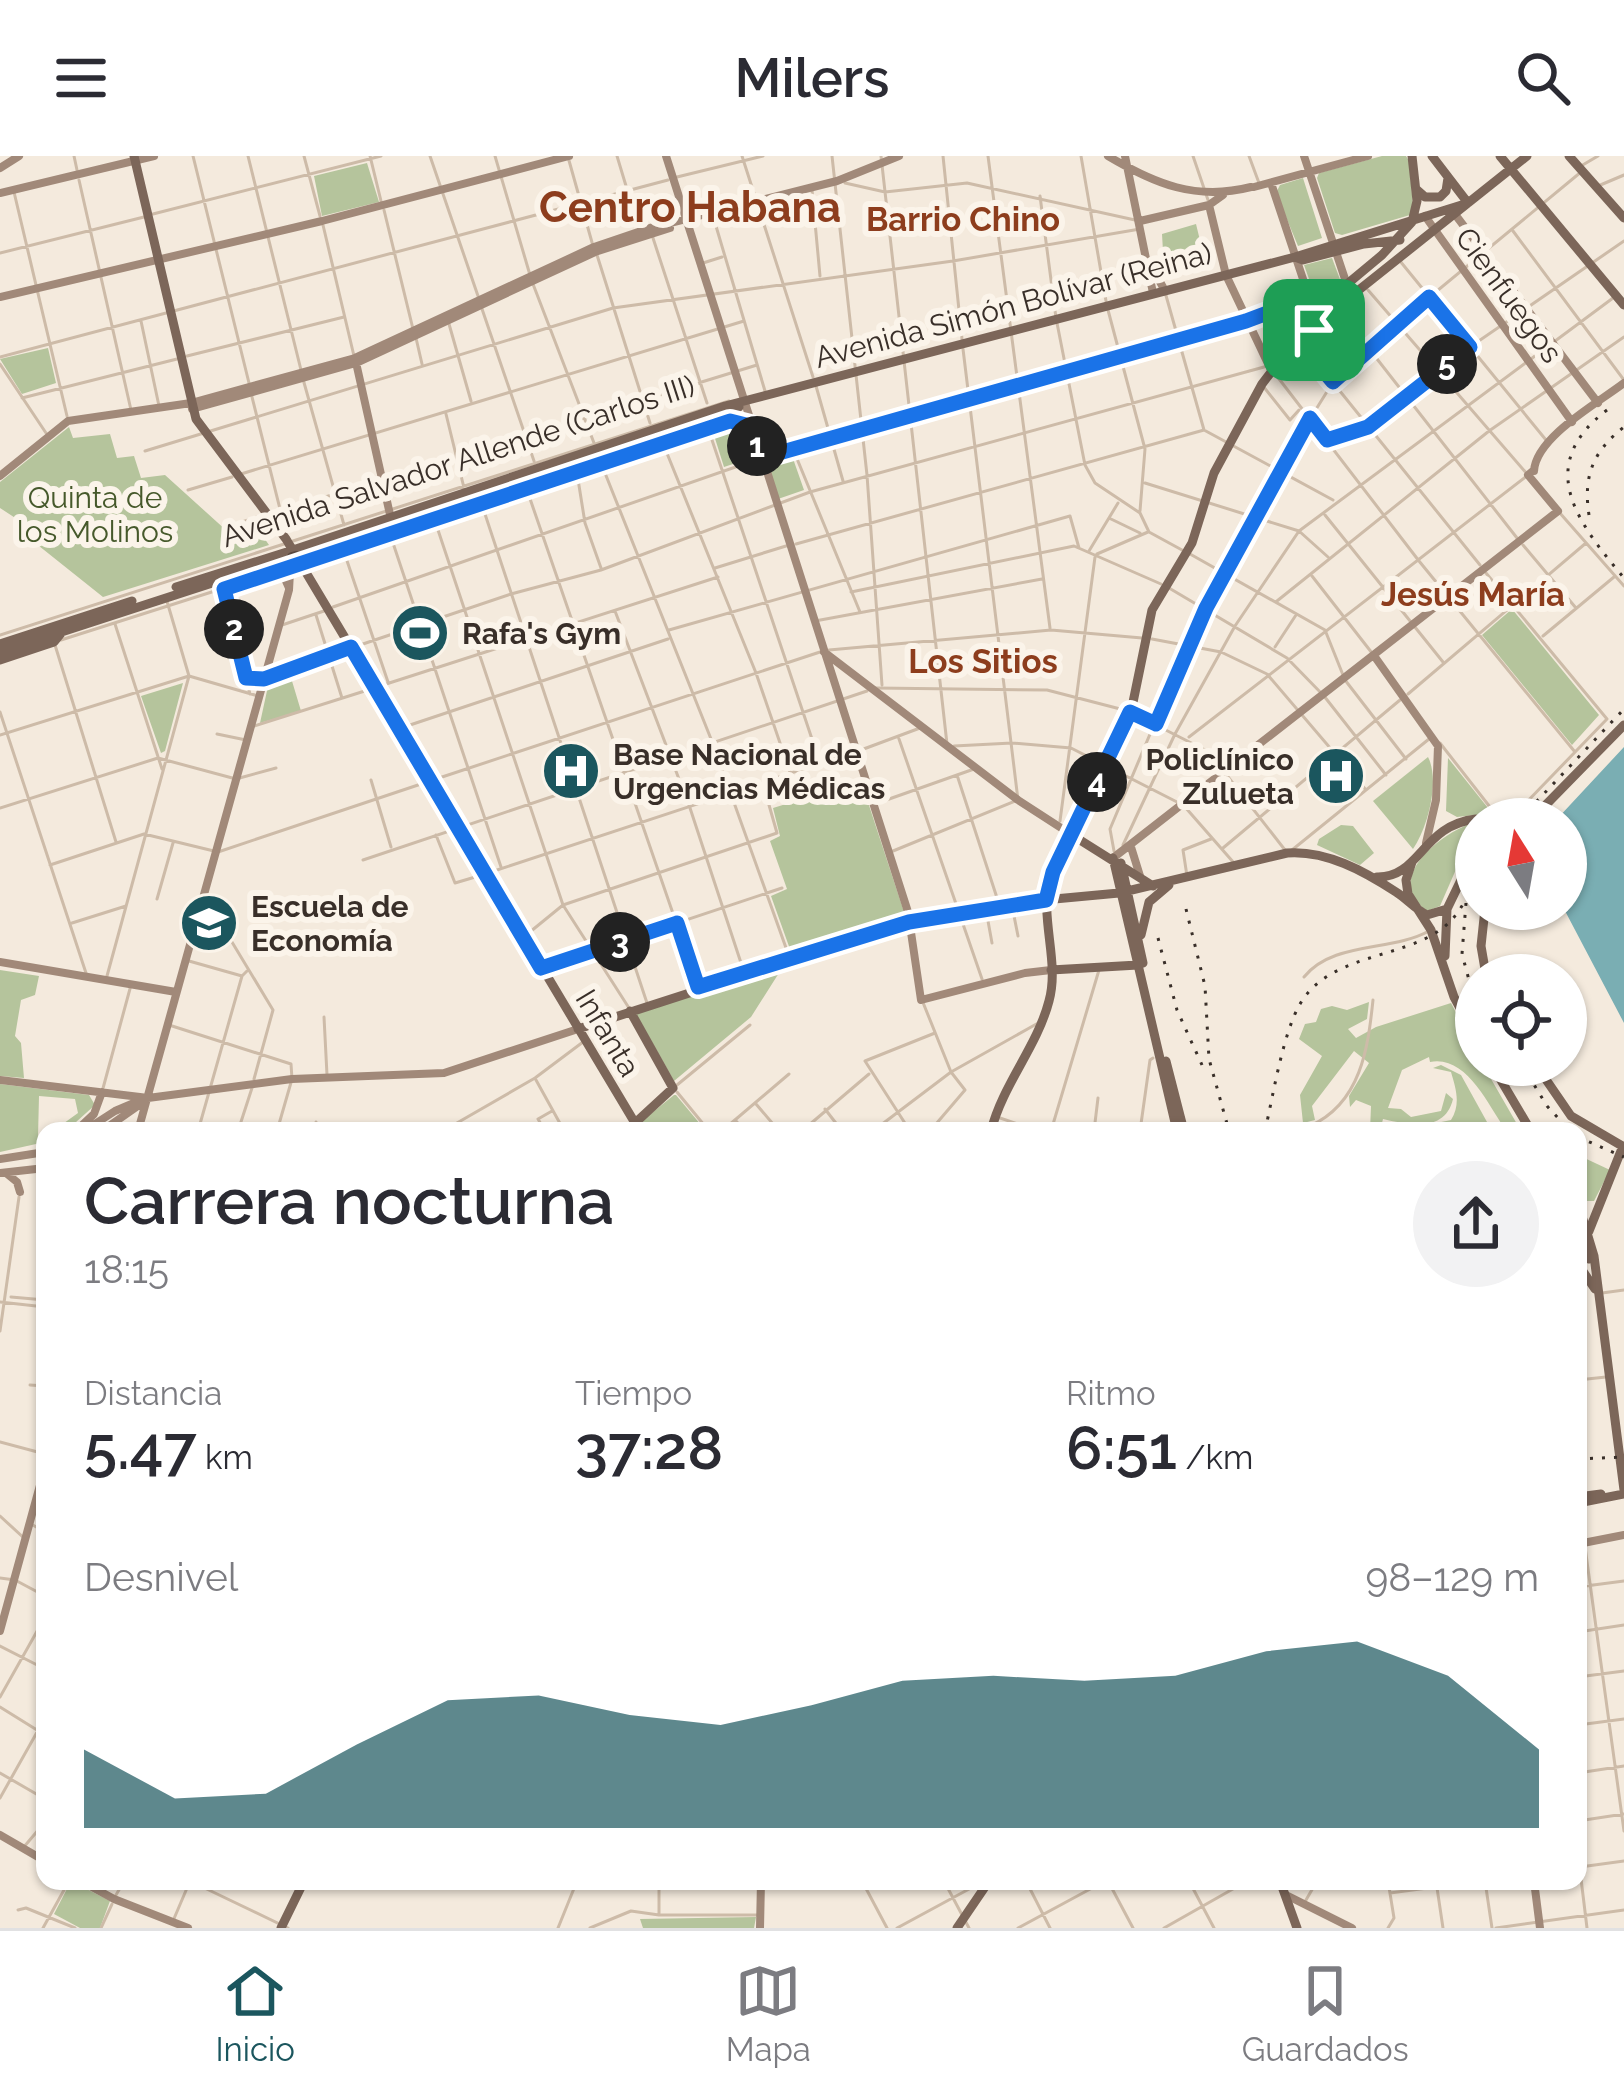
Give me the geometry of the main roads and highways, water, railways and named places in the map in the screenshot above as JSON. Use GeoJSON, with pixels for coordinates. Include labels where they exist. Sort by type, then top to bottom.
{"type":"FeatureCollection","features":[{"type":"Feature","properties":{"kind":"main road"},"geometry":{"type":"LineString","coordinates":[[0,168],[19,156]]}},
{"type":"Feature","properties":{"kind":"main road"},"geometry":{"type":"LineString","coordinates":[[0,193],[154,156]]}},
{"type":"Feature","properties":{"kind":"main road"},"geometry":{"type":"LineString","coordinates":[[0,297],[568,156]]}},
{"type":"Feature","properties":{"kind":"main road"},"geometry":{"type":"LineString","coordinates":[[667,156],[874,805],[909,922],[922,1000],[1051,970],[1140,962]]}},
{"type":"Feature","properties":{"kind":"main road"},"geometry":{"type":"LineString","coordinates":[[415,333],[448,322],[594,250],[837,181],[899,156]]}},
{"type":"Feature","properties":{"kind":"main road"},"geometry":{"type":"LineString","coordinates":[[1108,156],[1170,188],[1208,200]]}},
{"type":"Feature","properties":{"kind":"main road"},"geometry":{"type":"LineString","coordinates":[[1125,156],[1159,292]]}},
{"type":"Feature","properties":{"kind":"main road"},"geometry":{"type":"LineString","coordinates":[[1304,156],[1348,283],[1341,304]]}},
{"type":"Feature","properties":{"kind":"main road"},"geometry":{"type":"LineString","coordinates":[[1141,225],[1223,194],[1369,156]]}},
{"type":"Feature","properties":{"kind":"main road"},"geometry":{"type":"LineString","coordinates":[[1432,156],[1468,203]]}},
{"type":"Feature","properties":{"kind":"main road"},"geometry":{"type":"LineString","coordinates":[[994,1122],[1051,993],[1046,900],[1050,878],[1130,712],[1153,610],[1187,553],[1227,443],[1272,366],[1396,256],[1468,203],[1505,165],[1527,156]]}},
{"type":"Feature","properties":{"kind":"main road"},"geometry":{"type":"LineString","coordinates":[[1569,156],[1624,218]]}},
{"type":"Feature","properties":{"kind":"main road","name":"Infanta"},"geometry":{"type":"LineString","coordinates":[[135,158],[191,406],[329,609],[631,1122]]}},
{"type":"Feature","properties":{"kind":"main road"},"geometry":{"type":"LineString","coordinates":[[1316,328],[1348,283],[1419,217],[1413,158]]}},
{"type":"Feature","properties":{"kind":"main road"},"geometry":{"type":"LineString","coordinates":[[1505,165],[1621,297]]}},
{"type":"Feature","properties":{"kind":"main road"},"geometry":{"type":"LineString","coordinates":[[1417,190],[1425,197],[1440,197],[1448,178]]}},
{"type":"Feature","properties":{"kind":"main road"},"geometry":{"type":"LineString","coordinates":[[1448,178],[1455,210],[1598,403]]}},
{"type":"Feature","properties":{"kind":"main road"},"geometry":{"type":"LineString","coordinates":[[1271,183],[1316,328]]}},
{"type":"Feature","properties":{"kind":"main road"},"geometry":{"type":"LineString","coordinates":[[1208,200],[1226,275],[1272,366]]}},
{"type":"Feature","properties":{"kind":"main road","name":"Avenida Simón Bolívar (Reina)"},"geometry":{"type":"LineString","coordinates":[[1336,247],[1419,217],[1455,210]]}},
{"type":"Feature","properties":{"kind":"main road","name":"Cienfuegos"},"geometry":{"type":"LineString","coordinates":[[1419,217],[1432,228],[1573,422]]}},
{"type":"Feature","properties":{"kind":"main road","name":"Avenida Simón Bolívar (Reina)"},"geometry":{"type":"LineString","coordinates":[[742,397],[766,395],[1295,256],[1418,239]]}},
{"type":"Feature","properties":{"kind":"main road"},"geometry":{"type":"LineString","coordinates":[[1374,242],[1382,246],[1382,256]]}},
{"type":"Feature","properties":{"kind":"main road"},"geometry":{"type":"LineString","coordinates":[[0,476],[68,421],[191,406],[303,376],[356,360],[481,304]]}},
{"type":"Feature","properties":{"kind":"main road"},"geometry":{"type":"LineString","coordinates":[[356,360],[390,522]]}},
{"type":"Feature","properties":{"kind":"main road"},"geometry":{"type":"LineString","coordinates":[[1120,853],[1558,511],[1531,472],[1536,456],[1547,441],[1624,381]]}},
{"type":"Feature","properties":{"kind":"main road","name":"Avenida Salvador Allende (Carlos III)"},"geometry":{"type":"LineString","coordinates":[[524,481],[536,465],[597,453],[706,421],[742,397]]}},
{"type":"Feature","properties":{"kind":"main road"},"geometry":{"type":"LineString","coordinates":[[706,421],[734,420],[750,426]]}},
{"type":"Feature","properties":{"kind":"main road","name":"Avenida Salvador Allende (Carlos III)"},"geometry":{"type":"LineString","coordinates":[[0,646],[432,512],[472,494],[576,467],[597,453]]}},
{"type":"Feature","properties":{"kind":"main road","name":"Avenida Salvador Allende (Carlos III)"},"geometry":{"type":"LineString","coordinates":[[0,646],[63,631],[111,611],[167,602],[294,554],[342,546],[390,522]]}},
{"type":"Feature","properties":{"kind":"main road"},"geometry":{"type":"LineString","coordinates":[[141,1122],[253,727],[255,695],[290,590],[294,554]]}},
{"type":"Feature","properties":{"kind":"main road"},"geometry":{"type":"LineString","coordinates":[[274,572],[290,590]]}},
{"type":"Feature","properties":{"kind":"main road"},"geometry":{"type":"LineString","coordinates":[[0,646],[54,643],[63,631]]}},
{"type":"Feature","properties":{"kind":"main road"},"geometry":{"type":"LineString","coordinates":[[823,651],[1018,800],[1072,835],[1120,853],[1153,886]]}},
{"type":"Feature","properties":{"kind":"main road"},"geometry":{"type":"LineString","coordinates":[[1376,657],[1433,736],[1441,764],[1426,843]]}},
{"type":"Feature","properties":{"kind":"main road"},"geometry":{"type":"LineString","coordinates":[[1553,798],[1624,725]]}},
{"type":"Feature","properties":{"kind":"main road"},"geometry":{"type":"LineString","coordinates":[[1436,800],[1443,816],[1455,820]]}},
{"type":"Feature","properties":{"kind":"main road"},"geometry":{"type":"LineString","coordinates":[[1080,818],[1085,841]]}},
{"type":"Feature","properties":{"kind":"main road"},"geometry":{"type":"LineString","coordinates":[[1367,875],[1392,876],[1412,862],[1426,843],[1455,824]]}},
{"type":"Feature","properties":{"kind":"main road"},"geometry":{"type":"LineString","coordinates":[[1120,853],[1141,878]]}},
{"type":"Feature","properties":{"kind":"main road"},"geometry":{"type":"LineString","coordinates":[[1120,853],[1123,892],[1179,1122]]}},
{"type":"Feature","properties":{"kind":"main road"},"geometry":{"type":"LineString","coordinates":[[0,1080],[148,1098],[292,1079],[444,1072],[909,922],[1123,892],[1287,854],[1326,856],[1398,893],[1419,911],[1434,915],[1447,909]]}},
{"type":"Feature","properties":{"kind":"main road"},"geometry":{"type":"LineString","coordinates":[[1412,862],[1407,886],[1431,930],[1455,999]]}},
{"type":"Feature","properties":{"kind":"main road"},"geometry":{"type":"LineString","coordinates":[[1178,1122],[1159,1055],[1140,946],[1149,902],[1185,878]]}},
{"type":"Feature","properties":{"kind":"main road"},"geometry":{"type":"LineString","coordinates":[[1123,892],[1140,946]]}},
{"type":"Feature","properties":{"kind":"main road"},"geometry":{"type":"LineString","coordinates":[[1445,965],[1447,909],[1455,892]]}},
{"type":"Feature","properties":{"kind":"main road"},"geometry":{"type":"LineString","coordinates":[[0,962],[176,992]]}},
{"type":"Feature","properties":{"kind":"main road"},"geometry":{"type":"LineString","coordinates":[[630,1011],[673,1088],[640,1122]]}},
{"type":"Feature","properties":{"kind":"main road"},"geometry":{"type":"LineString","coordinates":[[1504,1086],[1526,1122]]}},
{"type":"Feature","properties":{"kind":"main road"},"geometry":{"type":"LineString","coordinates":[[1550,1086],[1571,1116],[1581,1122]]}},
{"type":"Feature","properties":{"kind":"main road"},"geometry":{"type":"LineString","coordinates":[[98,1122],[102,1093]]}},
{"type":"Feature","properties":{"kind":"main road"},"geometry":{"type":"LineString","coordinates":[[98,1122],[148,1098]]}},
{"type":"Feature","properties":{"kind":"main road"},"geometry":{"type":"LineString","coordinates":[[114,1122],[148,1098]]}},
{"type":"Feature","properties":{"kind":"main road"},"geometry":{"type":"LineString","coordinates":[[1587,1125],[1623,1146],[1595,1229],[1594,1256],[1624,1504]]}},
{"type":"Feature","properties":{"kind":"main road"},"geometry":{"type":"LineString","coordinates":[[3,1158],[36,1154]]}},
{"type":"Feature","properties":{"kind":"main road"},"geometry":{"type":"LineString","coordinates":[[3,1158],[22,1171]]}},
{"type":"Feature","properties":{"kind":"main road"},"geometry":{"type":"LineString","coordinates":[[22,1171],[36,1159]]}},
{"type":"Feature","properties":{"kind":"main road"},"geometry":{"type":"LineString","coordinates":[[2,1173],[36,1169]]}},
{"type":"Feature","properties":{"kind":"main road"},"geometry":{"type":"LineString","coordinates":[[2,1173],[15,1180],[20,1192]]}},
{"type":"Feature","properties":{"kind":"main road"},"geometry":{"type":"LineString","coordinates":[[1587,1203],[1593,1205],[1606,1191]]}},
{"type":"Feature","properties":{"kind":"main road"},"geometry":{"type":"LineString","coordinates":[[1587,1226],[1606,1191]]}},
{"type":"Feature","properties":{"kind":"main road"},"geometry":{"type":"LineString","coordinates":[[1587,1244],[1594,1256]]}},
{"type":"Feature","properties":{"kind":"main road"},"geometry":{"type":"LineString","coordinates":[[1587,1254],[1597,1293]]}},
{"type":"Feature","properties":{"kind":"main road"},"geometry":{"type":"LineString","coordinates":[[1587,1278],[1597,1293]]}},
{"type":"Feature","properties":{"kind":"main road"},"geometry":{"type":"LineString","coordinates":[[1587,1498],[1612,1485],[1622,1469]]}},
{"type":"Feature","properties":{"kind":"main road"},"geometry":{"type":"LineString","coordinates":[[1597,1494],[1621,1494]]}},
{"type":"Feature","properties":{"kind":"main road"},"geometry":{"type":"LineString","coordinates":[[1587,1500],[1621,1494]]}},
{"type":"Feature","properties":{"kind":"main road"},"geometry":{"type":"LineString","coordinates":[[0,1631],[36,1504]]}},
{"type":"Feature","properties":{"kind":"main road"},"geometry":{"type":"LineString","coordinates":[[1587,1542],[1624,1535]]}},
{"type":"Feature","properties":{"kind":"main road"},"geometry":{"type":"LineString","coordinates":[[0,1835],[36,1856]]}},
{"type":"Feature","properties":{"kind":"main road"},"geometry":{"type":"LineString","coordinates":[[98,1890],[188,1928]]}},
{"type":"Feature","properties":{"kind":"main road"},"geometry":{"type":"LineString","coordinates":[[284,1927],[300,1890]]}},
{"type":"Feature","properties":{"kind":"main road"},"geometry":{"type":"LineString","coordinates":[[760,1928],[761,1890]]}},
{"type":"Feature","properties":{"kind":"main road"},"geometry":{"type":"LineString","coordinates":[[961,1923],[980,1890]]}},
{"type":"Feature","properties":{"kind":"main road"},"geometry":{"type":"LineString","coordinates":[[1284,1890],[1297,1928]]}},
{"type":"Feature","properties":{"kind":"main road"},"geometry":{"type":"LineString","coordinates":[[1535,1890],[1540,1925]]}},
{"type":"Feature","properties":{"kind":"main road"},"geometry":{"type":"LineString","coordinates":[[1286,1895],[1352,1928]]}},
{"type":"Feature","properties":{"kind":"water"},"geometry":{"type":"Polygon","coordinates":[[[1624,747],[1624,1023],[1575,930],[1587,930],[1587,798],[1577,798],[1624,747]]]}},
{"type":"Feature","properties":{"kind":"railway"},"geometry":{"type":"LineString","coordinates":[[1607,410],[1584,431],[1568,474],[1580,517],[1624,578]]}},
{"type":"Feature","properties":{"kind":"railway"},"geometry":{"type":"LineString","coordinates":[[1589,515],[1593,465],[1624,427]]}},
{"type":"Feature","properties":{"kind":"railway"},"geometry":{"type":"LineString","coordinates":[[1540,798],[1624,709]]}},
{"type":"Feature","properties":{"kind":"railway"},"geometry":{"type":"LineString","coordinates":[[1186,909],[1205,986],[1209,1059],[1226,1122]]}},
{"type":"Feature","properties":{"kind":"railway"},"geometry":{"type":"LineString","coordinates":[[1267,1122],[1288,1031],[1312,988],[1346,967],[1423,939],[1455,915]]}},
{"type":"Feature","properties":{"kind":"railway"},"geometry":{"type":"LineString","coordinates":[[1462,954],[1464,930]]}},
{"type":"Feature","properties":{"kind":"railway"},"geometry":{"type":"LineString","coordinates":[[1158,938],[1177,1010],[1202,1065]]}},
{"type":"Feature","properties":{"kind":"railway"},"geometry":{"type":"LineString","coordinates":[[1535,1086],[1562,1122]]}},
{"type":"Feature","properties":{"kind":"railway"},"geometry":{"type":"LineString","coordinates":[[1587,1141],[1624,1157]]}},
{"type":"Feature","properties":{"kind":"railway"},"geometry":{"type":"LineString","coordinates":[[1587,1459],[1624,1457]]}},
{"type":"Feature","properties":{"kind":"place","name":"Rafa's Gym"},"geometry":{"type":"Point","coordinates":[420,633]}},
{"type":"Feature","properties":{"kind":"place","name":"Base Nacional de Urgencias Médicas"},"geometry":{"type":"Point","coordinates":[571,771]}},
{"type":"Feature","properties":{"kind":"place","name":"Policlínico Zulueta"},"geometry":{"type":"Point","coordinates":[1336,776]}},
{"type":"Feature","properties":{"kind":"place","name":"Escuela de Economía"},"geometry":{"type":"Point","coordinates":[209,923]}},
{"type":"Feature","properties":{"kind":"district","name":"Centro Habana"},"geometry":{"type":"Point","coordinates":[690,207]}},
{"type":"Feature","properties":{"kind":"district","name":"Barrio Chino"},"geometry":{"type":"Point","coordinates":[963,219]}},
{"type":"Feature","properties":{"kind":"district","name":"Jesús María"},"geometry":{"type":"Point","coordinates":[1473,594]}},
{"type":"Feature","properties":{"kind":"district","name":"Los Sitios"},"geometry":{"type":"Point","coordinates":[983,661]}},
{"type":"Feature","properties":{"kind":"park label","name":"Quinta de los Molinos"},"geometry":{"type":"Point","coordinates":[95,514]}}]}
